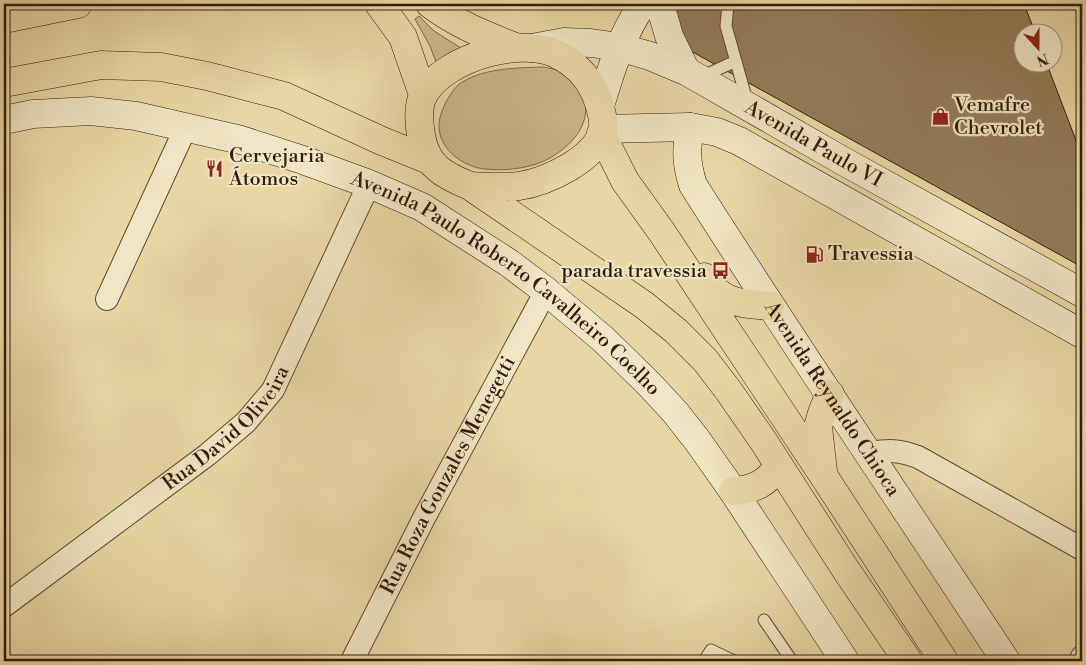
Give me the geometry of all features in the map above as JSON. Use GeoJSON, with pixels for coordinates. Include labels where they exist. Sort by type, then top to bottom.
{"type":"FeatureCollection","features":[{"type":"Feature","properties":{"kind":"main road"},"geometry":{"type":"LineString","coordinates":[[4,19],[78,4]]}},
{"type":"Feature","properties":{"kind":"main road"},"geometry":{"type":"LineString","coordinates":[[379,4],[403,37],[423,95],[420,126],[422,144],[429,160],[440,171],[470,186],[644,305],[676,331],[705,360],[728,390],[908,661]]}},
{"type":"Feature","properties":{"kind":"main road"},"geometry":{"type":"LineString","coordinates":[[430,4],[444,15],[468,28],[523,47],[560,55],[577,66],[587,78],[601,123],[625,181],[661,231],[944,661]]}},
{"type":"Feature","properties":{"kind":"main road"},"geometry":{"type":"LineString","coordinates":[[470,186],[496,188],[521,186],[555,175],[577,163],[593,148],[601,123],[619,47],[633,18],[643,4]]}},
{"type":"Feature","properties":{"kind":"main road"},"geometry":{"type":"LineString","coordinates":[[660,4],[669,36],[692,74]]}},
{"type":"Feature","properties":{"kind":"main road","name":"Avenida Paulo VI"},"geometry":{"type":"LineString","coordinates":[[523,47],[577,41],[619,47],[650,56],[692,74],[843,161],[1082,293]]}},
{"type":"Feature","properties":{"kind":"main road"},"geometry":{"type":"LineString","coordinates":[[423,95],[441,74],[466,60],[523,47]]}},
{"type":"Feature","properties":{"kind":"main road"},"geometry":{"type":"LineString","coordinates":[[4,83],[101,65],[161,67],[207,76],[284,96],[382,141],[429,160]]}},
{"type":"Feature","properties":{"kind":"main road","name":"Avenida Paulo Roberto Cavalheiro Coelho"},"geometry":{"type":"LineString","coordinates":[[4,120],[33,114],[91,110],[136,116],[241,140],[369,184],[422,207],[509,263],[546,291],[603,339],[676,412],[733,491],[845,661]]}},
{"type":"Feature","properties":{"kind":"main road","name":"Avenida Paulo VI"},"geometry":{"type":"LineString","coordinates":[[601,123],[690,127],[717,132],[739,141],[1082,334]]}},
{"type":"Feature","properties":{"kind":"main road","name":"Avenida Reynaldo Chioca"},"geometry":{"type":"LineString","coordinates":[[690,127],[686,148],[688,170],[694,186],[770,306],[870,453],[1006,661]]}},
{"type":"Feature","properties":{"kind":"main road"},"geometry":{"type":"LineString","coordinates":[[826,190],[843,161]]}},
{"type":"Feature","properties":{"kind":"main road"},"geometry":{"type":"LineString","coordinates":[[661,231],[682,245],[710,286],[727,300],[770,306]]}},
{"type":"Feature","properties":{"kind":"main road"},"geometry":{"type":"LineString","coordinates":[[823,475],[818,427],[830,394]]}},
{"type":"Feature","properties":{"kind":"main road"},"geometry":{"type":"LineString","coordinates":[[733,491],[759,485],[772,475],[778,466]]}},
{"type":"Feature","properties":{"kind":"street"},"geometry":{"type":"LineString","coordinates":[[107,299],[186,127]]}},
{"type":"Feature","properties":{"kind":"street","name":"Rua David Oliveira"},"geometry":{"type":"LineString","coordinates":[[4,606],[207,456],[246,422],[273,390],[369,184]]}},
{"type":"Feature","properties":{"kind":"street","name":"Rua Roza Gonzales Menegetti"},"geometry":{"type":"LineString","coordinates":[[352,661],[424,518],[546,291]]}},
{"type":"Feature","properties":{"kind":"street"},"geometry":{"type":"LineString","coordinates":[[870,453],[884,450],[901,450],[918,457],[1082,549]]}},
{"type":"Feature","properties":{"kind":"street"},"geometry":{"type":"LineString","coordinates":[[1080,661],[1082,657]]}},
{"type":"Feature","properties":{"kind":"lane"},"geometry":{"type":"LineString","coordinates":[[728,4],[726,26],[748,106]]}},
{"type":"Feature","properties":{"kind":"lane"},"geometry":{"type":"LineString","coordinates":[[692,74],[736,61]]}},
{"type":"Feature","properties":{"kind":"lane"},"geometry":{"type":"LineString","coordinates":[[764,620],[792,661]]}},
{"type":"Feature","properties":{"kind":"lane"},"geometry":{"type":"LineString","coordinates":[[704,661],[710,650],[734,661]]}},
{"type":"Feature","properties":{"kind":"shaded area"},"geometry":{"type":"Polygon","coordinates":[[[419,16],[434,31],[461,48],[436,62],[430,46],[415,19],[419,16]]]}},
{"type":"Feature","properties":{"kind":"shaded area"},"geometry":{"type":"Polygon","coordinates":[[[543,67],[564,73],[579,90],[584,101],[586,112],[584,122],[572,141],[563,149],[554,156],[537,164],[522,168],[500,170],[477,168],[469,165],[461,161],[448,149],[443,142],[439,126],[446,102],[458,85],[467,79],[488,72],[543,67]]]}},
{"type":"Feature","properties":{"kind":"building","name":"Vemafre Chevrolet"},"geometry":{"type":"Polygon","coordinates":[[[672,4],[1024,4],[1031,22],[1014,22],[1014,72],[1050,72],[1082,156],[1082,267],[689,50],[671,7],[672,4]]]}},
{"type":"Feature","properties":{"kind":"place","name":"Vemafre Chevrolet"},"geometry":{"type":"Point","coordinates":[940,117]}},
{"type":"Feature","properties":{"kind":"place","name":"Cervejaria Átomos"},"geometry":{"type":"Point","coordinates":[215,168]}},
{"type":"Feature","properties":{"kind":"place","name":"Travessia"},"geometry":{"type":"Point","coordinates":[814,254]}},
{"type":"Feature","properties":{"kind":"place","name":"parada travessia"},"geometry":{"type":"Point","coordinates":[721,271]}}]}
